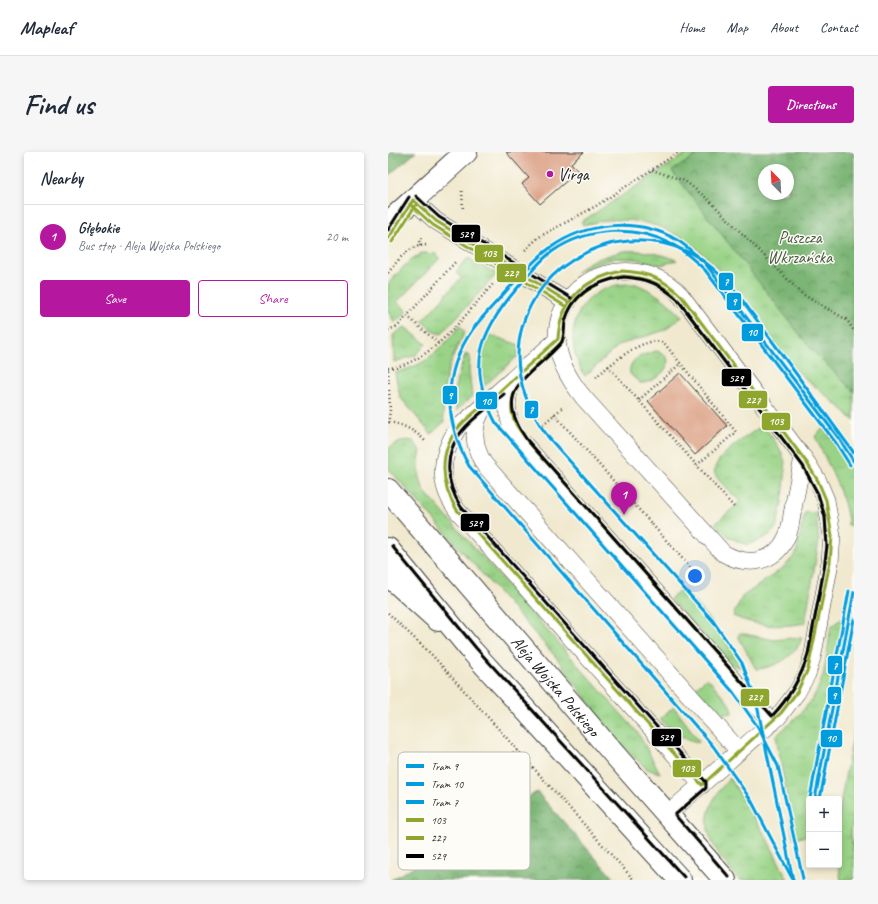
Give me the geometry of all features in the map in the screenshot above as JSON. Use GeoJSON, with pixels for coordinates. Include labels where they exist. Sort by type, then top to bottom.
{"type":"FeatureCollection","features":[{"type":"Feature","properties":{"kind":"main road"},"geometry":{"type":"LineString","coordinates":[[388,223],[466,152]]}},
{"type":"Feature","properties":{"kind":"main road"},"geometry":{"type":"LineString","coordinates":[[388,239],[413,200]]}},
{"type":"Feature","properties":{"kind":"main road","name":"Aleja Wojska Polskiego"},"geometry":{"type":"LineString","coordinates":[[388,490],[725,880]]}},
{"type":"Feature","properties":{"kind":"main road"},"geometry":{"type":"LineString","coordinates":[[388,549],[472,651],[680,880]]}},
{"type":"Feature","properties":{"kind":"main road"},"geometry":{"type":"LineString","coordinates":[[388,575],[472,651]]}},
{"type":"Feature","properties":{"kind":"lane"},"geometry":{"type":"LineString","coordinates":[[413,200],[436,220],[568,302]]}},
{"type":"Feature","properties":{"kind":"lane"},"geometry":{"type":"LineString","coordinates":[[668,814],[772,723],[794,697],[808,669],[832,551],[832,530],[828,505],[818,481],[803,458],[685,300],[666,283],[652,275],[637,272],[611,272],[592,280],[579,289],[568,302],[560,321],[558,339],[559,352],[565,367],[581,393],[723,553],[742,561],[757,561],[767,558],[783,544],[789,530],[803,458]]}},
{"type":"Feature","properties":{"kind":"lane"},"geometry":{"type":"LineString","coordinates":[[558,339],[458,428],[447,446],[443,461],[443,477],[451,501],[702,785]]}},
{"type":"Feature","properties":{"kind":"lane"},"geometry":{"type":"LineString","coordinates":[[524,369],[514,380],[508,400],[509,421],[516,435],[772,723]]}},
{"type":"Feature","properties":{"kind":"lane"},"geometry":{"type":"LineString","coordinates":[[490,399],[480,414],[475,429],[475,444],[484,464],[739,751]]}},
{"type":"Feature","properties":{"kind":"path"},"geometry":{"type":"LineString","coordinates":[[522,253],[539,238],[596,206],[679,152]]}},
{"type":"Feature","properties":{"kind":"path"},"geometry":{"type":"LineString","coordinates":[[652,170],[685,181],[709,200],[802,294],[847,320],[854,331]]}},
{"type":"Feature","properties":{"kind":"path"},"geometry":{"type":"LineString","coordinates":[[388,273],[408,250],[420,246],[433,246]]}},
{"type":"Feature","properties":{"kind":"path"},"geometry":{"type":"LineString","coordinates":[[388,330],[398,326],[451,268],[456,262],[451,258]]}},
{"type":"Feature","properties":{"kind":"path"},"geometry":{"type":"LineString","coordinates":[[388,425],[390,410],[388,369],[416,360],[438,343],[496,282]]}},
{"type":"Feature","properties":{"kind":"path"},"geometry":{"type":"LineString","coordinates":[[407,316],[438,343]]}},
{"type":"Feature","properties":{"kind":"path"},"geometry":{"type":"LineString","coordinates":[[639,400],[681,363]]}},
{"type":"Feature","properties":{"kind":"path"},"geometry":{"type":"LineString","coordinates":[[608,366],[734,507]]}},
{"type":"Feature","properties":{"kind":"path"},"geometry":{"type":"LineString","coordinates":[[554,414],[697,575]]}},
{"type":"Feature","properties":{"kind":"path"},"geometry":{"type":"LineString","coordinates":[[388,612],[433,656],[517,750],[514,752]]}},
{"type":"Feature","properties":{"kind":"path"},"geometry":{"type":"LineString","coordinates":[[530,764],[634,880]]}},
{"type":"Feature","properties":{"kind":"green space"},"geometry":{"type":"Polygon","coordinates":[[[388,152],[416,152],[388,176],[388,152]]]}},
{"type":"Feature","properties":{"kind":"green space"},"geometry":{"type":"Polygon","coordinates":[[[689,152],[701,152],[673,172],[812,349],[854,392],[854,421],[847,413],[790,364],[720,271],[683,239],[662,228],[638,221],[607,220],[583,225],[581,222],[689,152]]]}},
{"type":"Feature","properties":{"kind":"green space","name":"Puszcza Wkrzańska"},"geometry":{"type":"Polygon","coordinates":[[[701,152],[854,152],[854,392],[812,350],[672,171],[701,152]]]}},
{"type":"Feature","properties":{"kind":"green space"},"geometry":{"type":"Polygon","coordinates":[[[623,251],[651,252],[677,260],[661,265],[635,259],[616,258],[576,272],[591,261],[623,251]]]}},
{"type":"Feature","properties":{"kind":"green space"},"geometry":{"type":"Polygon","coordinates":[[[422,253],[436,254],[440,258],[397,302],[407,311],[395,323],[388,312],[388,284],[410,260],[422,253]]]}},
{"type":"Feature","properties":{"kind":"green space"},"geometry":{"type":"Polygon","coordinates":[[[468,258],[497,274],[441,334],[434,332],[422,321],[461,278],[455,272],[468,258]]]}},
{"type":"Feature","properties":{"kind":"green space"},"geometry":{"type":"Polygon","coordinates":[[[636,284],[661,298],[672,306],[682,317],[665,330],[619,345],[585,376],[578,362],[574,348],[573,334],[581,309],[590,299],[602,290],[617,285],[636,284]]]}},
{"type":"Feature","properties":{"kind":"green space"},"geometry":{"type":"Polygon","coordinates":[[[460,326],[465,332],[454,354],[447,375],[443,398],[444,422],[431,434],[400,397],[395,373],[417,365],[432,356],[460,326]]]}},
{"type":"Feature","properties":{"kind":"green space"},"geometry":{"type":"Polygon","coordinates":[[[405,327],[426,344],[416,355],[394,362],[393,335],[405,327]]]}},
{"type":"Feature","properties":{"kind":"green space"},"geometry":{"type":"Polygon","coordinates":[[[487,334],[519,345],[518,356],[483,387],[481,360],[487,334]]]}},
{"type":"Feature","properties":{"kind":"green space"},"geometry":{"type":"Polygon","coordinates":[[[656,351],[664,354],[667,359],[668,364],[665,370],[654,379],[640,383],[630,374],[631,364],[637,358],[656,351]]]}},
{"type":"Feature","properties":{"kind":"green space"},"geometry":{"type":"Polygon","coordinates":[[[465,354],[470,356],[469,370],[472,397],[456,411],[455,387],[465,354]]]}},
{"type":"Feature","properties":{"kind":"green space"},"geometry":{"type":"Polygon","coordinates":[[[763,425],[778,445],[784,459],[785,473],[783,493],[780,513],[774,530],[763,538],[747,545],[729,537],[715,524],[740,502],[717,477],[715,474],[715,468],[718,461],[725,454],[741,440],[763,425]]]}},
{"type":"Feature","properties":{"kind":"green space"},"geometry":{"type":"Polygon","coordinates":[[[824,428],[854,474],[854,525],[848,525],[847,515],[840,492],[815,436],[824,428]]]}},
{"type":"Feature","properties":{"kind":"green space"},"geometry":{"type":"Polygon","coordinates":[[[406,440],[413,441],[421,451],[419,471],[424,491],[638,733],[660,773],[647,769],[618,742],[555,656],[388,468],[388,449],[393,445],[406,440]]]}},
{"type":"Feature","properties":{"kind":"green space"},"geometry":{"type":"Polygon","coordinates":[[[805,512],[816,513],[819,541],[805,623],[777,626],[750,622],[733,616],[742,597],[783,568],[796,554],[805,512]]]}},
{"type":"Feature","properties":{"kind":"green space"},"geometry":{"type":"Polygon","coordinates":[[[682,588],[724,637],[742,668],[729,663],[670,599],[682,588]]]}},
{"type":"Feature","properties":{"kind":"green space"},"geometry":{"type":"Polygon","coordinates":[[[846,616],[810,796],[806,796],[806,836],[794,839],[776,736],[802,712],[818,689],[826,661],[831,626],[846,616]]]}},
{"type":"Feature","properties":{"kind":"green space"},"geometry":{"type":"Polygon","coordinates":[[[740,633],[774,640],[802,637],[795,650],[784,660],[770,666],[756,669],[738,636],[740,633]]]}},
{"type":"Feature","properties":{"kind":"green space"},"geometry":{"type":"Polygon","coordinates":[[[707,678],[726,700],[732,713],[723,714],[693,690],[707,678]]]}},
{"type":"Feature","properties":{"kind":"green space"},"geometry":{"type":"Polygon","coordinates":[[[674,707],[699,741],[698,743],[672,733],[660,719],[674,707]]]}},
{"type":"Feature","properties":{"kind":"green space"},"geometry":{"type":"Polygon","coordinates":[[[854,731],[854,814],[851,832],[854,860],[854,880],[841,880],[839,868],[842,868],[842,796],[854,731]]]}},
{"type":"Feature","properties":{"kind":"green space"},"geometry":{"type":"Polygon","coordinates":[[[730,778],[766,837],[788,880],[739,880],[719,854],[712,842],[708,830],[708,818],[711,806],[718,793],[730,778]]]}},
{"type":"Feature","properties":{"kind":"green space"},"geometry":{"type":"Polygon","coordinates":[[[537,792],[615,880],[391,880],[408,870],[530,870],[530,796],[537,792]]]}},
{"type":"Feature","properties":{"kind":"building","name":"Virga"},"geometry":{"type":"Polygon","coordinates":[[[506,152],[584,152],[571,163],[578,171],[540,204],[522,184],[529,178],[506,152]]]}},
{"type":"Feature","properties":{"kind":"building"},"geometry":{"type":"Polygon","coordinates":[[[680,373],[727,426],[695,455],[648,401],[680,373]]]}},
{"type":"Feature","properties":{"kind":"tram line","name":"9"},"geometry":{"type":"LineString","coordinates":[[793,880],[751,800],[713,746],[469,466],[461,449],[451,414],[450,397],[456,362],[473,329],[507,290],[544,252],[564,239],[596,228],[612,226],[646,228],[677,240],[705,263],[840,440],[854,462]]}},
{"type":"Feature","properties":{"kind":"tram line","name":"10"},"geometry":{"type":"LineString","coordinates":[[803,879],[778,766],[758,727],[733,692],[496,423],[487,403],[481,384],[481,351],[486,335],[494,319],[505,303],[531,272],[548,255],[567,243],[581,237],[612,231],[643,234],[658,238],[672,244],[690,256],[705,270],[836,443],[850,465]]}},
{"type":"Feature","properties":{"kind":"tram line","name":"7"},"geometry":{"type":"LineString","coordinates":[[793,880],[756,700],[742,663],[713,621],[542,429],[531,409],[520,378],[518,355],[523,325],[535,299],[552,276],[575,259],[600,247],[628,241],[657,242],[686,251],[701,259],[720,275],[737,293],[854,453]]}},
{"type":"Feature","properties":{"kind":"tram line","name":"7"},"geometry":{"type":"LineString","coordinates":[[810,796],[849,591]]}},
{"type":"Feature","properties":{"kind":"tram line","name":"9"},"geometry":{"type":"LineString","coordinates":[[816,796],[854,592]]}},
{"type":"Feature","properties":{"kind":"tram line","name":"10"},"geometry":{"type":"LineString","coordinates":[[821,796],[854,619]]}},
{"type":"Feature","properties":{"kind":"transit line","name":"529"},"geometry":{"type":"LineString","coordinates":[[416,196],[439,217],[571,298]]}},
{"type":"Feature","properties":{"kind":"transit line","name":"529"},"geometry":{"type":"LineString","coordinates":[[388,230],[409,197]]}},
{"type":"Feature","properties":{"kind":"transit line","name":"103"},"geometry":{"type":"LineString","coordinates":[[413,200],[436,221],[568,302]]}},
{"type":"Feature","properties":{"kind":"transit line","name":"103"},"geometry":{"type":"LineString","coordinates":[[388,239],[413,200]]}},
{"type":"Feature","properties":{"kind":"transit line","name":"227"},"geometry":{"type":"LineString","coordinates":[[392,242],[417,203]]}},
{"type":"Feature","properties":{"kind":"transit line","name":"227"},"geometry":{"type":"LineString","coordinates":[[410,204],[433,225],[565,306]]}},
{"type":"Feature","properties":{"kind":"transit line","name":"103"},"geometry":{"type":"LineString","coordinates":[[622,271],[639,273],[662,281],[669,285],[682,297],[807,463],[818,481],[826,500],[832,536],[830,562],[808,669],[797,692],[781,713],[702,785],[457,510],[445,480],[444,469],[447,448],[462,423],[497,394],[558,339],[564,313],[569,302],[576,293],[596,279],[622,271]]}},
{"type":"Feature","properties":{"kind":"transit line","name":"227"},"geometry":{"type":"LineString","coordinates":[[622,276],[650,281],[668,290],[674,295],[803,466],[818,494],[825,517],[827,546],[808,654],[794,687],[772,716],[527,440],[516,424],[512,411],[513,399],[517,388],[533,368],[562,342],[566,317],[575,301],[589,289],[605,281],[622,276]]}},
{"type":"Feature","properties":{"kind":"transit line","name":"529"},"geometry":{"type":"LineString","coordinates":[[624,277],[654,283],[678,300],[803,466],[818,494],[825,517],[827,546],[808,654],[794,687],[772,716],[527,440],[517,422],[512,407],[514,395],[519,385],[527,375],[561,343],[564,336],[565,322],[573,303],[595,285],[624,277]]}},
{"type":"Feature","properties":{"kind":"transit line","name":"529"},"geometry":{"type":"LineString","coordinates":[[504,394],[471,421],[456,440],[449,459],[450,479],[456,498],[461,507],[706,782],[706,788],[675,815],[729,877]]}},
{"type":"Feature","properties":{"kind":"transit line","name":"529"},"geometry":{"type":"LineString","coordinates":[[392,546],[476,648],[684,877]]}},
{"type":"Feature","properties":{"kind":"place","name":"Virga"},"geometry":{"type":"Point","coordinates":[550,174]}},
{"type":"Feature","properties":{"kind":"place","name":"Głębokie"},"geometry":{"type":"Point","coordinates":[624,515]}}]}
